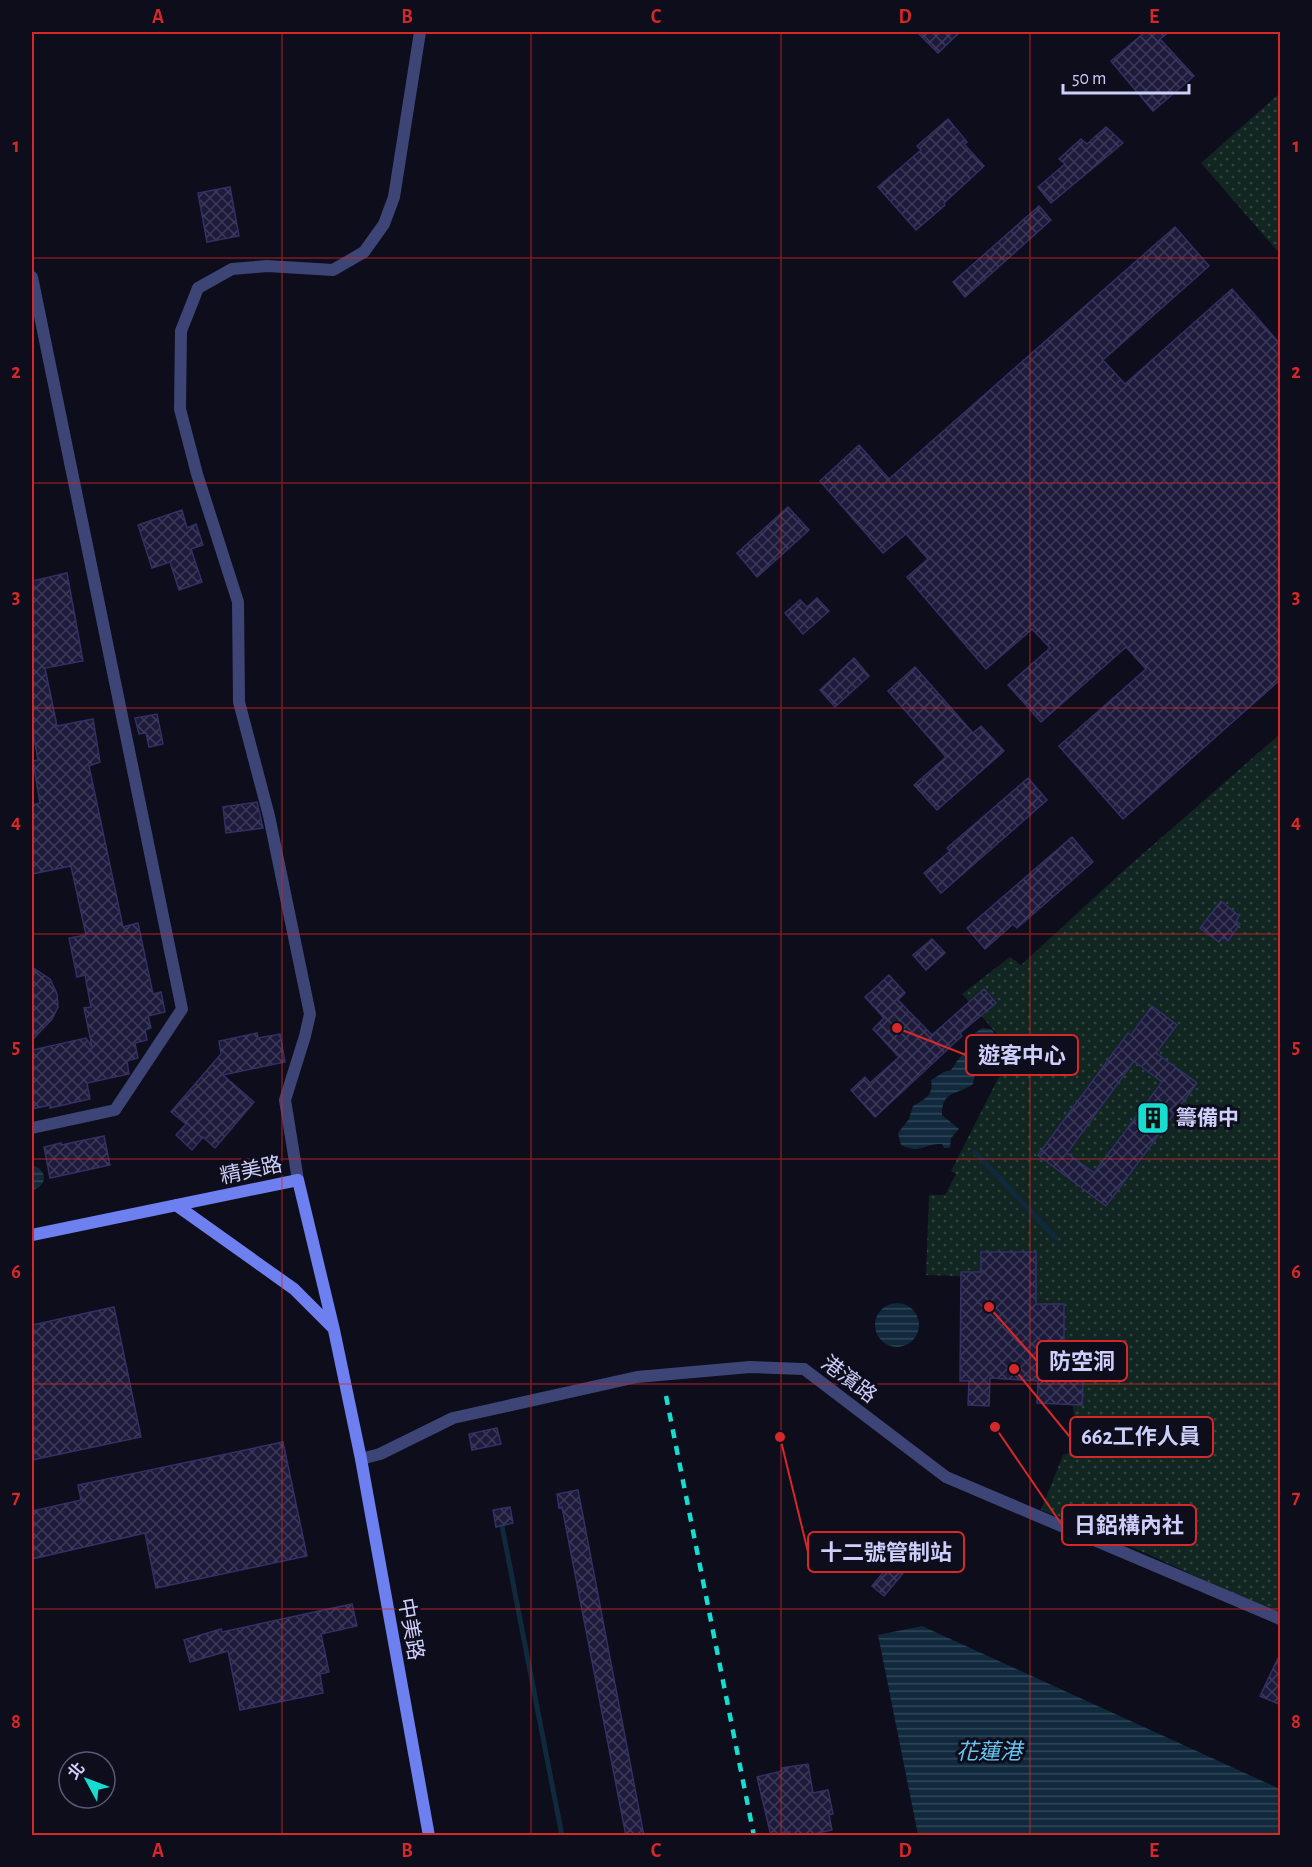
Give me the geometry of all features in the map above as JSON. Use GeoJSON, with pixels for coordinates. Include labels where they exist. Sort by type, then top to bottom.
{"type":"FeatureCollection","features":[{"type":"Feature","properties":{"kind":"main road","name":"精美路"},"geometry":{"type":"LineString","coordinates":[[32,1235],[298,1180],[355,1430]]}},
{"type":"Feature","properties":{"kind":"main road"},"geometry":{"type":"LineString","coordinates":[[176,1206],[294,1289],[334,1330]]}},
{"type":"Feature","properties":{"kind":"main road","name":"中美路"},"geometry":{"type":"LineString","coordinates":[[355,1430],[429,1836]]}},
{"type":"Feature","properties":{"kind":"street"},"geometry":{"type":"LineString","coordinates":[[298,1180],[285,1100],[310,1014],[270,816],[239,702],[238,602],[197,474],[180,409],[181,331],[198,288],[232,269],[267,266],[333,270],[364,252],[384,224],[394,197],[420,32]]}},
{"type":"Feature","properties":{"kind":"street"},"geometry":{"type":"LineString","coordinates":[[32,277],[182,1009],[115,1110],[32,1128]]}},
{"type":"Feature","properties":{"kind":"street","name":"港濱路"},"geometry":{"type":"LineString","coordinates":[[361,1460],[380,1454],[453,1418],[637,1377],[750,1367],[804,1369],[946,1477],[1281,1619]]}},
{"type":"Feature","properties":{"kind":"green space"},"geometry":{"type":"Polygon","coordinates":[[[1280,93],[1280,254],[1201,163],[1280,93]]]}},
{"type":"Feature","properties":{"kind":"green space"},"geometry":{"type":"Polygon","coordinates":[[[1280,734],[1280,1615],[1143,1552],[1041,1510],[1063,1455],[1095,1444],[1075,1422],[1070,1386],[1041,1335],[1013,1278],[926,1275],[929,1195],[945,1195],[956,1174],[951,1171],[1012,1051],[962,994],[1010,957],[1021,965],[1122,872],[1280,734]]]}},
{"type":"Feature","properties":{"kind":"water"},"geometry":{"type":"Polygon","coordinates":[[[982,1028],[991,1029],[998,1037],[997,1045],[993,1050],[980,1056],[973,1084],[951,1094],[945,1101],[942,1115],[959,1129],[951,1138],[950,1148],[944,1148],[942,1144],[918,1149],[901,1145],[898,1133],[909,1119],[913,1106],[930,1093],[931,1080],[951,1070],[976,1039],[975,1033],[982,1028]]]}},
{"type":"Feature","properties":{"kind":"water"},"geometry":{"type":"Polygon","coordinates":[[[32,1166],[41,1170],[44,1177],[41,1185],[32,1190],[32,1166]]]}},
{"type":"Feature","properties":{"kind":"water"},"geometry":{"type":"Polygon","coordinates":[[[897,1303],[913,1309],[919,1325],[913,1341],[897,1347],[881,1341],[875,1325],[881,1309],[897,1303]]]}},
{"type":"Feature","properties":{"kind":"water","name":"花蓮港"},"geometry":{"type":"Polygon","coordinates":[[[922,1626],[1280,1789],[1280,1835],[918,1835],[878,1635],[922,1626]]]}},
{"type":"Feature","properties":{"kind":"building"},"geometry":{"type":"Polygon","coordinates":[[[917,32],[960,32],[938,53],[917,32]]]}},
{"type":"Feature","properties":{"kind":"building"},"geometry":{"type":"Polygon","coordinates":[[[1145,32],[1169,32],[1160,39],[1194,76],[1153,111],[1111,61],[1145,32]]]}},
{"type":"Feature","properties":{"kind":"building"},"geometry":{"type":"Polygon","coordinates":[[[948,119],[967,142],[964,144],[984,166],[916,230],[878,187],[921,150],[917,146],[948,119]]]}},
{"type":"Feature","properties":{"kind":"building"},"geometry":{"type":"Polygon","coordinates":[[[1106,127],[1123,143],[1051,203],[1038,187],[1065,164],[1059,159],[1081,139],[1087,144],[1106,127]]]}},
{"type":"Feature","properties":{"kind":"building"},"geometry":{"type":"Polygon","coordinates":[[[230,187],[239,236],[207,242],[198,193],[230,187]]]}},
{"type":"Feature","properties":{"kind":"building"},"geometry":{"type":"Polygon","coordinates":[[[1039,206],[1051,220],[965,297],[953,282],[1039,206]]]}},
{"type":"Feature","properties":{"kind":"building"},"geometry":{"type":"Polygon","coordinates":[[[1175,227],[1209,266],[1103,360],[1125,384],[1232,289],[1281,345],[1281,679],[1123,819],[1059,746],[1146,669],[1126,647],[1041,722],[1008,685],[1050,648],[1032,629],[986,669],[907,577],[928,559],[906,534],[883,553],[820,481],[859,445],[889,479],[1175,227]]]}},
{"type":"Feature","properties":{"kind":"building"},"geometry":{"type":"Polygon","coordinates":[[[788,507],[809,530],[757,577],[737,553],[788,507]]]}},
{"type":"Feature","properties":{"kind":"building"},"geometry":{"type":"Polygon","coordinates":[[[182,510],[187,528],[196,524],[203,545],[191,549],[202,582],[179,590],[170,562],[152,568],[138,525],[182,510]]]}},
{"type":"Feature","properties":{"kind":"building"},"geometry":{"type":"Polygon","coordinates":[[[67,573],[83,661],[45,668],[57,726],[93,719],[100,762],[89,766],[123,927],[138,923],[153,994],[161,992],[165,1012],[148,1016],[151,1028],[145,1030],[147,1040],[135,1043],[138,1058],[127,1061],[129,1074],[87,1083],[90,1099],[50,1108],[50,1105],[32,1109],[32,1050],[86,1038],[92,1047],[84,1008],[91,1007],[85,975],[77,977],[69,938],[86,935],[71,866],[32,874],[32,805],[40,803],[33,761],[38,760],[32,727],[32,581],[67,573]]]}},
{"type":"Feature","properties":{"kind":"building"},"geometry":{"type":"Polygon","coordinates":[[[817,598],[829,611],[803,634],[785,613],[800,600],[807,607],[817,598]]]}},
{"type":"Feature","properties":{"kind":"building"},"geometry":{"type":"Polygon","coordinates":[[[854,658],[869,676],[835,707],[820,690],[854,658]]]}},
{"type":"Feature","properties":{"kind":"building"},"geometry":{"type":"Polygon","coordinates":[[[915,667],[973,733],[981,726],[1004,751],[937,810],[914,785],[946,757],[888,691],[915,667]]]}},
{"type":"Feature","properties":{"kind":"building"},"geometry":{"type":"Polygon","coordinates":[[[157,714],[163,744],[149,747],[146,733],[139,734],[135,718],[157,714]]]}},
{"type":"Feature","properties":{"kind":"building"},"geometry":{"type":"Polygon","coordinates":[[[1028,778],[1047,800],[941,893],[924,873],[950,851],[947,848],[1028,778]]]}},
{"type":"Feature","properties":{"kind":"building"},"geometry":{"type":"Polygon","coordinates":[[[257,802],[263,828],[226,833],[223,807],[257,802]]]}},
{"type":"Feature","properties":{"kind":"building"},"geometry":{"type":"Polygon","coordinates":[[[1072,837],[1093,862],[1017,928],[1013,924],[985,949],[967,928],[1072,837]]]}},
{"type":"Feature","properties":{"kind":"building"},"geometry":{"type":"Polygon","coordinates":[[[1221,901],[1239,916],[1236,921],[1240,924],[1228,941],[1223,937],[1219,942],[1200,928],[1221,901]]]}},
{"type":"Feature","properties":{"kind":"building"},"geometry":{"type":"Polygon","coordinates":[[[932,939],[945,953],[926,970],[913,955],[932,939]]]}},
{"type":"Feature","properties":{"kind":"building"},"geometry":{"type":"Polygon","coordinates":[[[32,967],[50,979],[57,994],[58,1007],[52,1019],[32,1040],[32,967]]]}},
{"type":"Feature","properties":{"kind":"building"},"geometry":{"type":"Polygon","coordinates":[[[889,975],[905,993],[898,1000],[932,1035],[984,989],[996,1003],[960,1033],[962,1036],[875,1117],[851,1090],[865,1077],[870,1083],[899,1057],[873,1029],[884,1018],[865,997],[889,975]]]}},
{"type":"Feature","properties":{"kind":"building","name":"籌備中"},"geometry":{"type":"Polygon","coordinates":[[[1152,1006],[1177,1025],[1156,1053],[1197,1083],[1106,1206],[1038,1155],[1128,1033],[1131,1035],[1152,1006]],[[1134,1061],[1067,1153],[1094,1173],[1162,1082],[1134,1061]]]}},
{"type":"Feature","properties":{"kind":"building"},"geometry":{"type":"Polygon","coordinates":[[[257,1033],[258,1038],[280,1034],[285,1062],[223,1075],[254,1102],[215,1148],[203,1137],[192,1150],[176,1135],[186,1124],[171,1112],[221,1054],[219,1041],[257,1033]]]}},
{"type":"Feature","properties":{"kind":"building"},"geometry":{"type":"Polygon","coordinates":[[[104,1136],[110,1165],[50,1178],[44,1147],[104,1136]]]}},
{"type":"Feature","properties":{"kind":"building"},"geometry":{"type":"Polygon","coordinates":[[[981,1252],[1036,1252],[1036,1304],[1064,1304],[1064,1363],[1084,1363],[1082,1405],[1037,1403],[1038,1381],[990,1378],[989,1406],[968,1405],[969,1381],[960,1381],[961,1272],[981,1272],[981,1252]]]}},
{"type":"Feature","properties":{"kind":"building"},"geometry":{"type":"Polygon","coordinates":[[[114,1307],[141,1437],[32,1460],[32,1325],[114,1307]]]}},
{"type":"Feature","properties":{"kind":"building"},"geometry":{"type":"Polygon","coordinates":[[[497,1428],[501,1444],[472,1450],[469,1434],[497,1428]]]}},
{"type":"Feature","properties":{"kind":"building"},"geometry":{"type":"Polygon","coordinates":[[[283,1442],[307,1556],[156,1588],[145,1533],[32,1559],[32,1511],[81,1500],[78,1485],[283,1442]]]}},
{"type":"Feature","properties":{"kind":"building"},"geometry":{"type":"Polygon","coordinates":[[[578,1490],[644,1836],[626,1836],[562,1507],[559,1508],[557,1494],[578,1490]]]}},
{"type":"Feature","properties":{"kind":"building"},"geometry":{"type":"Polygon","coordinates":[[[510,1507],[513,1523],[496,1527],[493,1510],[510,1507]]]}},
{"type":"Feature","properties":{"kind":"building"},"geometry":{"type":"Polygon","coordinates":[[[892,1562],[904,1572],[884,1596],[872,1586],[892,1562]]]}},
{"type":"Feature","properties":{"kind":"building"},"geometry":{"type":"Polygon","coordinates":[[[352,1604],[357,1626],[321,1634],[329,1672],[320,1674],[323,1693],[240,1710],[228,1651],[190,1662],[184,1640],[221,1629],[222,1632],[352,1604]]]}},
{"type":"Feature","properties":{"kind":"building"},"geometry":{"type":"Polygon","coordinates":[[[1281,1652],[1281,1705],[1260,1696],[1281,1652]]]}},
{"type":"Feature","properties":{"kind":"building"},"geometry":{"type":"Polygon","coordinates":[[[808,1764],[813,1793],[828,1790],[833,1814],[829,1815],[832,1830],[805,1836],[791,1836],[790,1832],[771,1836],[757,1777],[782,1771],[782,1768],[808,1764]]]}},
{"type":"Feature","properties":{"kind":"waterway"},"geometry":{"type":"LineString","coordinates":[[975,1152],[1056,1238]]}},
{"type":"Feature","properties":{"kind":"waterway"},"geometry":{"type":"LineString","coordinates":[[502,1526],[562,1836]]}},
{"type":"Feature","properties":{"kind":"railway"},"geometry":{"type":"LineString","coordinates":[[666,1396],[754,1836]]}},
{"type":"Feature","properties":{"kind":"place","name":"遊客中心"},"geometry":{"type":"Point","coordinates":[897,1028]}},
{"type":"Feature","properties":{"kind":"place","name":"籌備中"},"geometry":{"type":"Point","coordinates":[1153,1118]}},
{"type":"Feature","properties":{"kind":"place","name":"防空洞"},"geometry":{"type":"Point","coordinates":[989,1307]}},
{"type":"Feature","properties":{"kind":"place","name":"662工作人員"},"geometry":{"type":"Point","coordinates":[1014,1369]}},
{"type":"Feature","properties":{"kind":"place","name":"日鋁構內社"},"geometry":{"type":"Point","coordinates":[995,1427]}},
{"type":"Feature","properties":{"kind":"place","name":"十二號管制站"},"geometry":{"type":"Point","coordinates":[780,1437]}}]}
